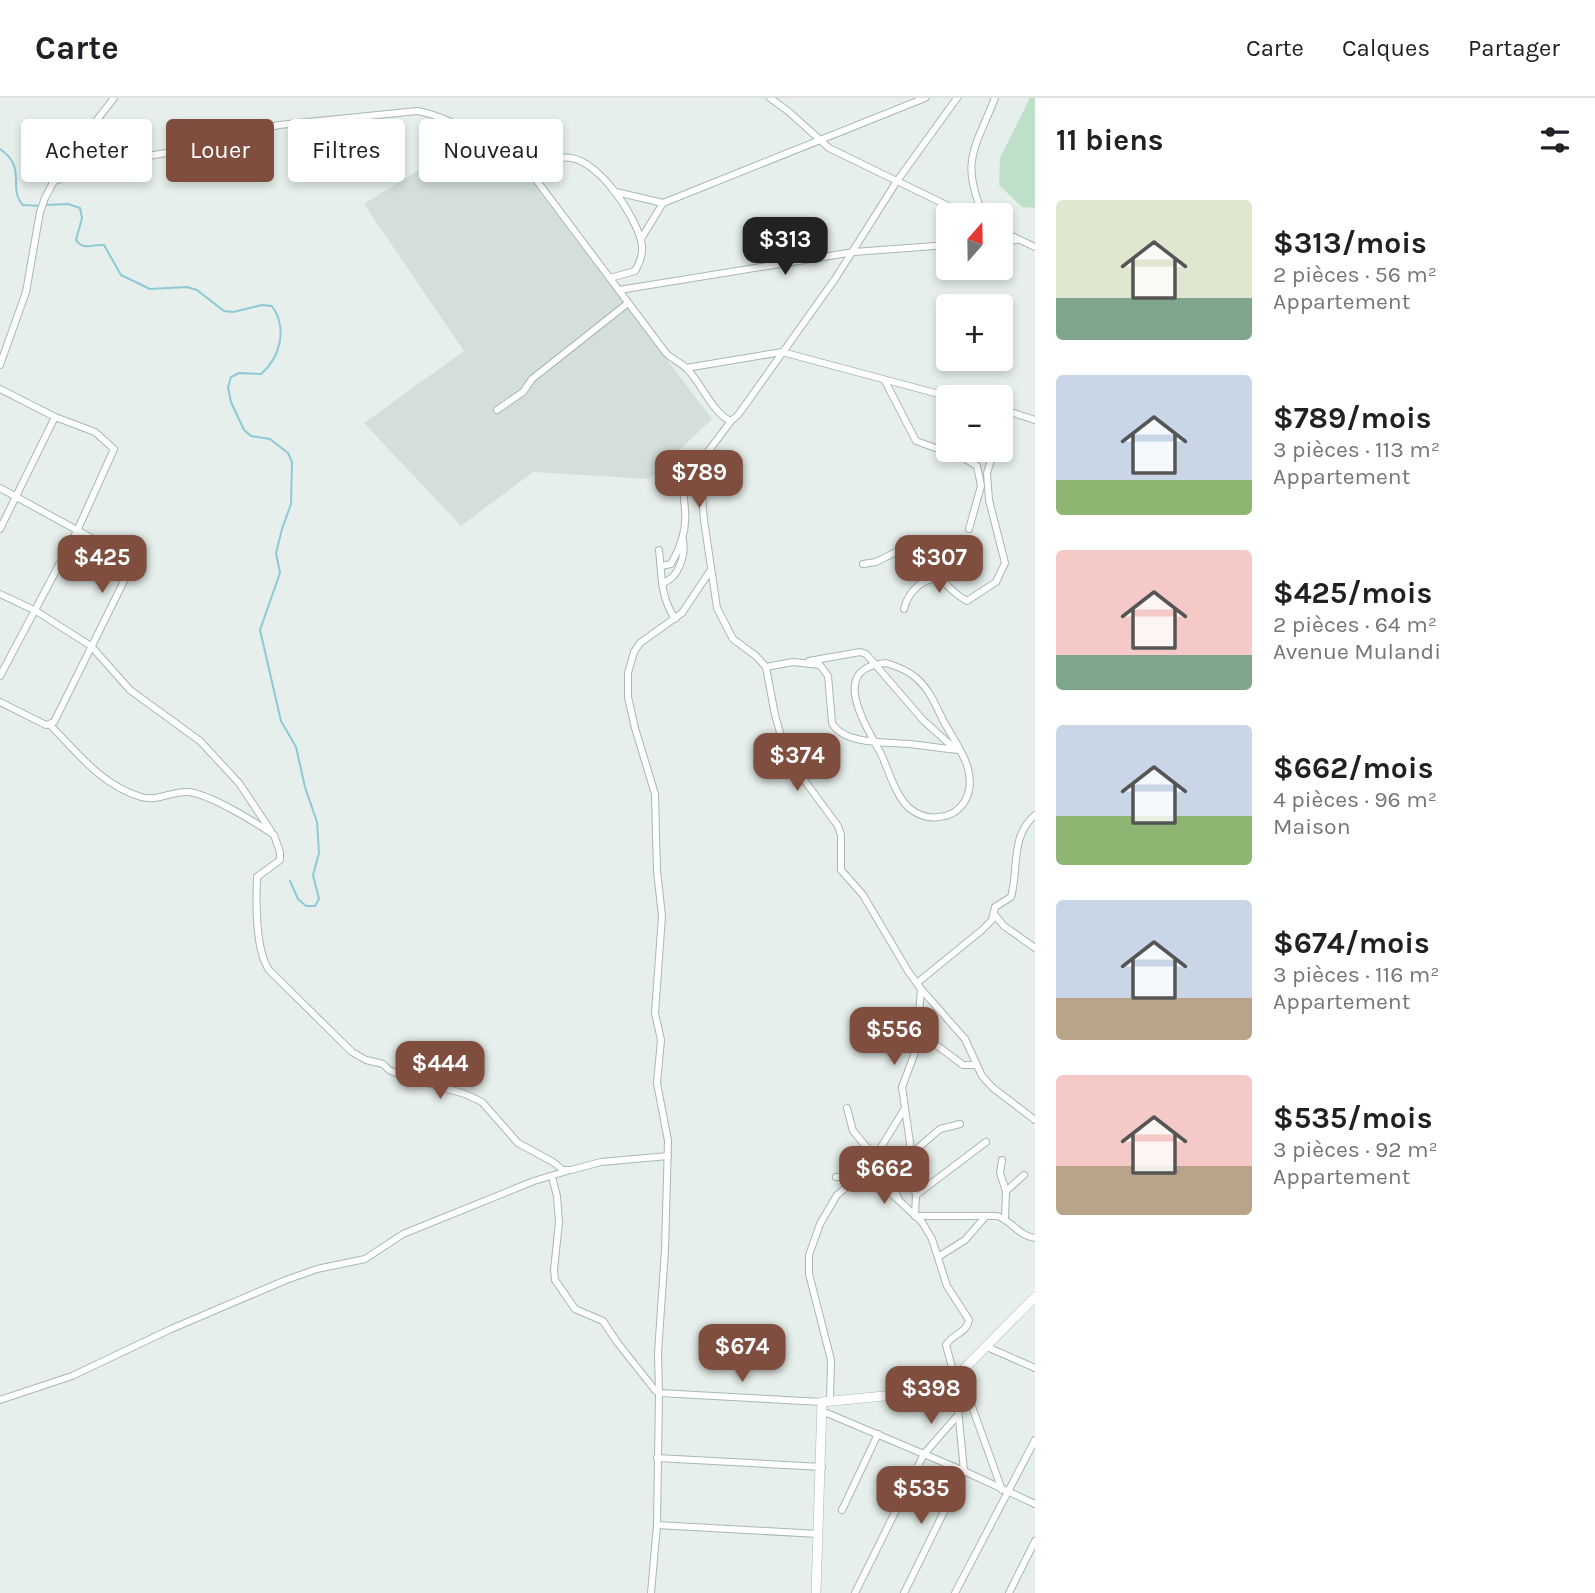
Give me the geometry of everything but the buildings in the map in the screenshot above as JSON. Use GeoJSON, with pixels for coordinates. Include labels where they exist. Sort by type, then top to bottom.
{"type":"FeatureCollection","features":[{"type":"Feature","properties":{"kind":"street"},"geometry":{"type":"LineString","coordinates":[[0,365],[26,292],[44,198],[64,162],[114,98]]}},
{"type":"Feature","properties":{"kind":"street"},"geometry":{"type":"LineString","coordinates":[[770,98],[818,139],[844,156],[942,203]]}},
{"type":"Feature","properties":{"kind":"street"},"geometry":{"type":"LineString","coordinates":[[616,192],[663,203],[925,98]]}},
{"type":"Feature","properties":{"kind":"street"},"geometry":{"type":"LineString","coordinates":[[661,566],[671,564],[682,539],[685,519],[684,476],[689,468],[704,457],[738,415],[853,252],[897,181],[957,98]]}},
{"type":"Feature","properties":{"kind":"street"},"geometry":{"type":"LineString","coordinates":[[979,203],[970,164],[976,142],[995,98]]}},
{"type":"Feature","properties":{"kind":"street"},"geometry":{"type":"LineString","coordinates":[[52,183],[90,166],[144,158],[191,144],[288,123],[417,111],[441,119]]}},
{"type":"Feature","properties":{"kind":"street"},"geometry":{"type":"LineString","coordinates":[[563,157],[573,159],[594,170],[616,192],[641,239],[641,261],[635,271],[610,278]]}},
{"type":"Feature","properties":{"kind":"street"},"geometry":{"type":"LineString","coordinates":[[538,182],[666,353],[676,363],[687,368],[722,415],[731,421]]}},
{"type":"Feature","properties":{"kind":"street"},"geometry":{"type":"LineString","coordinates":[[641,239],[663,203]]}},
{"type":"Feature","properties":{"kind":"street"},"geometry":{"type":"LineString","coordinates":[[1013,237],[1035,247]]}},
{"type":"Feature","properties":{"kind":"street"},"geometry":{"type":"LineString","coordinates":[[1013,240],[1018,240]]}},
{"type":"Feature","properties":{"kind":"street"},"geometry":{"type":"LineString","coordinates":[[619,290],[853,252],[936,246]]}},
{"type":"Feature","properties":{"kind":"street"},"geometry":{"type":"LineString","coordinates":[[497,410],[523,393],[531,379],[628,303]]}},
{"type":"Feature","properties":{"kind":"street"},"geometry":{"type":"LineString","coordinates":[[687,368],[782,352],[936,394]]}},
{"type":"Feature","properties":{"kind":"street"},"geometry":{"type":"LineString","coordinates":[[885,381],[916,441],[964,458],[977,466],[981,485],[969,529]]}},
{"type":"Feature","properties":{"kind":"street"},"geometry":{"type":"LineString","coordinates":[[0,389],[55,417],[95,432],[114,449],[77,531],[0,676]]}},
{"type":"Feature","properties":{"kind":"street"},"geometry":{"type":"LineString","coordinates":[[1013,413],[1035,420]]}},
{"type":"Feature","properties":{"kind":"street"},"geometry":{"type":"LineString","coordinates":[[0,529],[55,417]]}},
{"type":"Feature","properties":{"kind":"street"},"geometry":{"type":"LineString","coordinates":[[704,457],[701,487],[710,571],[721,620],[738,644],[756,656],[766,667],[775,716],[785,750],[838,826],[841,835],[841,870],[863,895],[919,986],[965,1040],[982,1076],[993,1088],[1035,1120]]}},
{"type":"Feature","properties":{"kind":"street"},"geometry":{"type":"LineString","coordinates":[[863,564],[876,562],[906,548],[916,553],[963,599],[969,600],[996,582],[1004,568],[1004,558],[992,519],[987,472],[990,462]]}},
{"type":"Feature","properties":{"kind":"street"},"geometry":{"type":"LineString","coordinates":[[0,488],[126,557],[132,565],[59,715],[50,725]]}},
{"type":"Feature","properties":{"kind":"street"},"geometry":{"type":"LineString","coordinates":[[662,583],[674,577],[684,550],[682,539]]}},
{"type":"Feature","properties":{"kind":"street"},"geometry":{"type":"LineString","coordinates":[[659,550],[665,604],[675,619]]}},
{"type":"Feature","properties":{"kind":"street"},"geometry":{"type":"LineString","coordinates":[[651,1593],[657,1525],[658,1353],[668,1156],[667,1127],[657,1083],[661,1040],[655,1013],[662,916],[657,871],[655,794],[635,728],[627,684],[629,663],[639,643],[682,612],[710,571]]}},
{"type":"Feature","properties":{"kind":"street"},"geometry":{"type":"LineString","coordinates":[[904,609],[908,597],[920,585],[929,580],[943,579]]}},
{"type":"Feature","properties":{"kind":"street"},"geometry":{"type":"LineString","coordinates":[[0,594],[36,611],[91,646],[130,690],[200,741],[239,783],[274,835],[280,852],[280,860],[258,875],[255,911],[263,959],[269,970],[352,1052],[366,1060],[383,1064],[401,1076],[465,1094],[482,1102],[518,1143],[567,1171]]}},
{"type":"Feature","properties":{"kind":"street"},"geometry":{"type":"LineString","coordinates":[[766,667],[860,652],[866,654],[929,727],[948,744],[960,750]]}},
{"type":"Feature","properties":{"kind":"street"},"geometry":{"type":"LineString","coordinates":[[803,662],[820,665],[825,671],[831,718],[835,728],[849,736],[875,742],[960,750]]}},
{"type":"Feature","properties":{"kind":"street"},"geometry":{"type":"LineString","coordinates":[[886,663],[894,665],[916,677],[929,694],[960,750],[971,778],[968,794],[959,810],[930,818],[917,813],[904,801],[860,713],[854,690],[858,677],[874,666],[886,663]]}},
{"type":"Feature","properties":{"kind":"street"},"geometry":{"type":"LineString","coordinates":[[0,702],[50,725],[96,774],[113,785],[152,800],[172,794],[194,793],[274,835]]}},
{"type":"Feature","properties":{"kind":"street"},"geometry":{"type":"LineString","coordinates":[[915,1216],[916,1195],[911,1174],[902,1087],[916,1050],[919,986],[992,920],[995,907],[1011,897],[1019,837],[1035,815]]}},
{"type":"Feature","properties":{"kind":"street"},"geometry":{"type":"LineString","coordinates":[[994,915],[1004,926],[1035,948]]}},
{"type":"Feature","properties":{"kind":"street"},"geometry":{"type":"LineString","coordinates":[[918,1037],[939,1046],[963,1065],[975,1065]]}},
{"type":"Feature","properties":{"kind":"street"},"geometry":{"type":"LineString","coordinates":[[847,1108],[853,1131],[875,1157],[903,1204]]}},
{"type":"Feature","properties":{"kind":"street"},"geometry":{"type":"LineString","coordinates":[[816,1593],[825,1404],[831,1360],[809,1275],[809,1255],[820,1224],[836,1195],[858,1178],[875,1157],[905,1108]]}},
{"type":"Feature","properties":{"kind":"street"},"geometry":{"type":"LineString","coordinates":[[911,1154],[940,1129],[960,1124]]}},
{"type":"Feature","properties":{"kind":"street"},"geometry":{"type":"LineString","coordinates":[[916,1195],[986,1142]]}},
{"type":"Feature","properties":{"kind":"street"},"geometry":{"type":"LineString","coordinates":[[0,1400],[72,1376],[171,1329],[286,1280],[317,1269],[365,1259],[403,1234],[534,1181],[601,1162],[668,1156]]}},
{"type":"Feature","properties":{"kind":"street"},"geometry":{"type":"LineString","coordinates":[[1002,1160],[1001,1176],[1006,1191],[1005,1219]]}},
{"type":"Feature","properties":{"kind":"street"},"geometry":{"type":"LineString","coordinates":[[1006,1191],[1024,1175]]}},
{"type":"Feature","properties":{"kind":"street"},"geometry":{"type":"LineString","coordinates":[[552,1177],[559,1222],[555,1280],[578,1311],[594,1315],[603,1321],[646,1380],[659,1392],[825,1404],[905,1394],[955,1381],[1035,1297]]}},
{"type":"Feature","properties":{"kind":"street"},"geometry":{"type":"LineString","coordinates":[[836,1177],[863,1177],[878,1181],[915,1216],[927,1230],[947,1286],[969,1320],[965,1328],[946,1345],[955,1381],[964,1471],[904,1593]]}},
{"type":"Feature","properties":{"kind":"street"},"geometry":{"type":"LineString","coordinates":[[915,1216],[986,1216],[1005,1219],[1021,1235],[1035,1238]]}},
{"type":"Feature","properties":{"kind":"street"},"geometry":{"type":"LineString","coordinates":[[937,1257],[965,1240],[986,1216]]}},
{"type":"Feature","properties":{"kind":"street"},"geometry":{"type":"LineString","coordinates":[[987,1347],[1035,1368]]}},
{"type":"Feature","properties":{"kind":"street"},"geometry":{"type":"LineString","coordinates":[[955,1381],[971,1401],[1005,1491]]}},
{"type":"Feature","properties":{"kind":"street"},"geometry":{"type":"LineString","coordinates":[[825,1404],[878,1434],[1035,1504]]}},
{"type":"Feature","properties":{"kind":"street"},"geometry":{"type":"LineString","coordinates":[[855,1593],[924,1454],[958,1415]]}},
{"type":"Feature","properties":{"kind":"street"},"geometry":{"type":"LineString","coordinates":[[842,1510],[878,1434]]}},
{"type":"Feature","properties":{"kind":"street"},"geometry":{"type":"LineString","coordinates":[[956,1593],[1005,1491],[1035,1440]]}},
{"type":"Feature","properties":{"kind":"street"},"geometry":{"type":"LineString","coordinates":[[657,1458],[822,1467]]}},
{"type":"Feature","properties":{"kind":"street"},"geometry":{"type":"LineString","coordinates":[[657,1525],[818,1535]]}},
{"type":"Feature","properties":{"kind":"street"},"geometry":{"type":"LineString","coordinates":[[1009,1593],[1035,1541]]}},
{"type":"Feature","properties":{"kind":"shaded area"},"geometry":{"type":"Polygon","coordinates":[[[419,170],[419,182],[532,182],[712,419],[649,479],[533,472],[461,526],[364,423],[464,351],[364,204],[399,182],[405,182],[405,178],[419,170]]]}},
{"type":"Feature","properties":{"kind":"green space"},"geometry":{"type":"Polygon","coordinates":[[[1030,98],[1035,98],[1035,208],[1022,207],[999,185],[1000,158],[1030,98]]]}},
{"type":"Feature","properties":{"kind":"waterway"},"geometry":{"type":"LineString","coordinates":[[0,149],[13,163],[17,192],[23,205],[41,206]]}},
{"type":"Feature","properties":{"kind":"waterway"},"geometry":{"type":"LineString","coordinates":[[46,205],[68,204],[80,208],[82,218],[76,240],[85,246],[104,245],[121,275],[150,289],[187,287],[197,290],[224,311],[233,312],[262,305],[272,306],[277,315],[281,333],[273,360],[261,374],[239,373],[231,377],[228,387],[231,402],[244,430],[251,436],[270,439],[288,453],[292,462],[291,504],[276,553],[280,573],[260,630],[281,721],[296,747],[305,787],[317,822],[319,853],[313,875],[319,899],[315,906],[306,906],[298,899],[290,881]]}}]}
